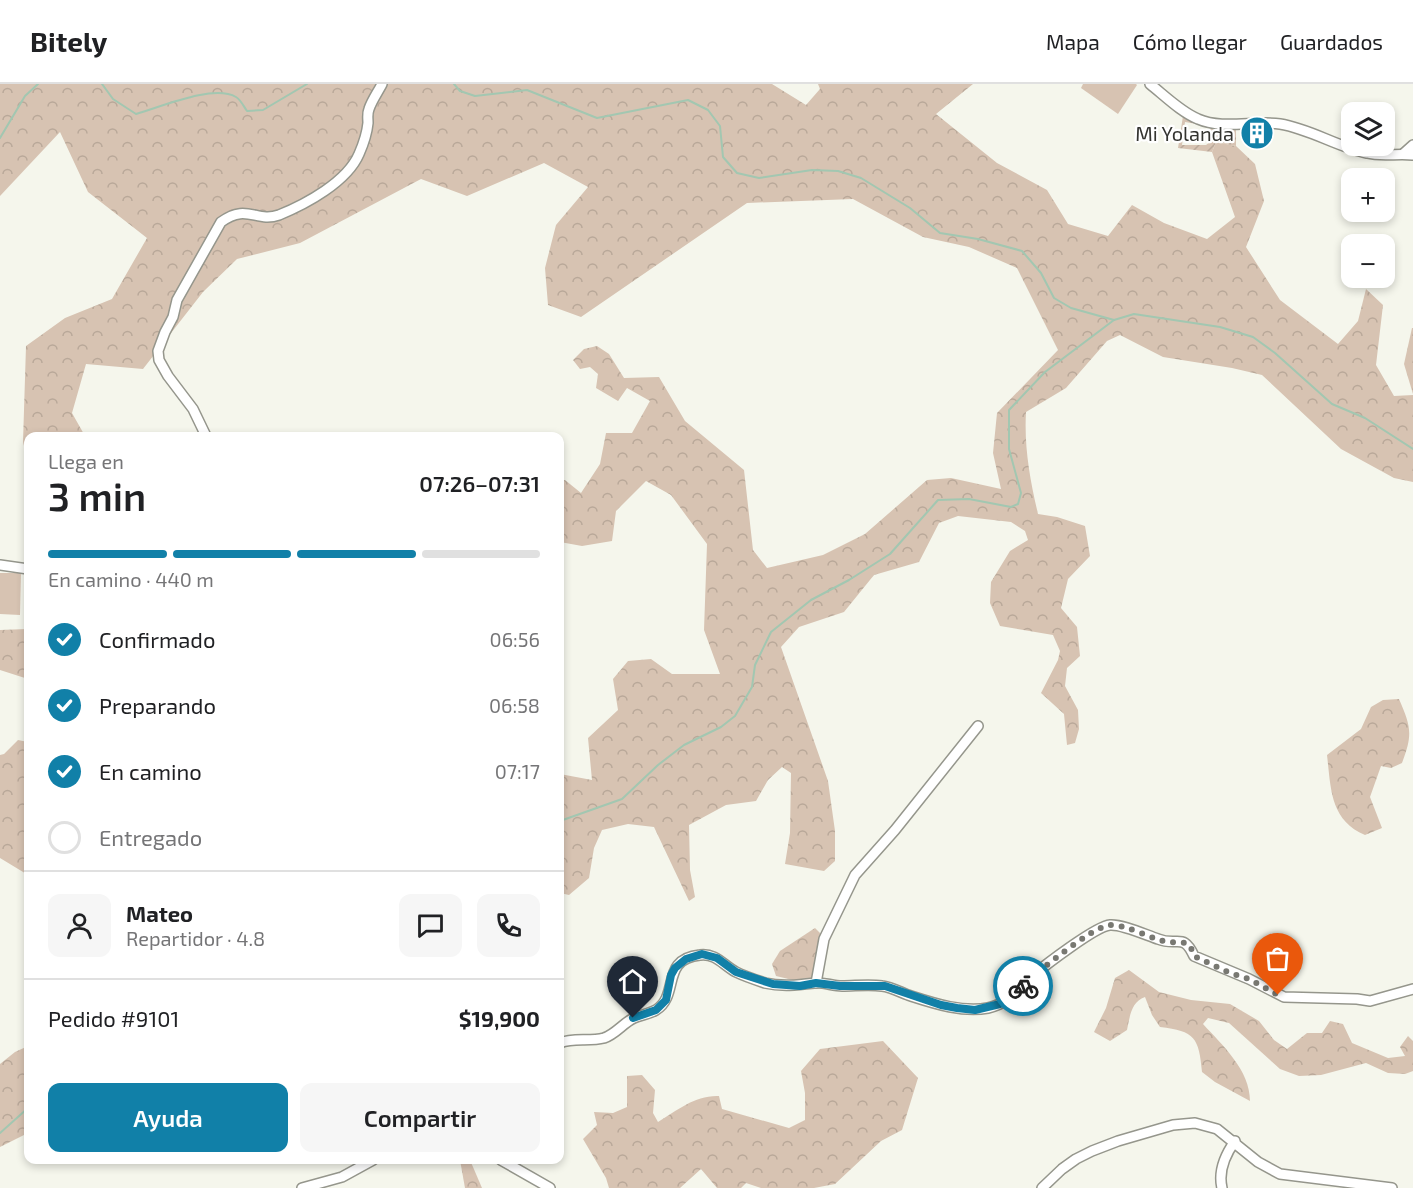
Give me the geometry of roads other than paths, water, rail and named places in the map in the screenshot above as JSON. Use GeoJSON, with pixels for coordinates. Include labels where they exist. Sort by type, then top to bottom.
{"type":"FeatureCollection","features":[{"type":"Feature","properties":{"kind":"street"},"geometry":{"type":"LineString","coordinates":[[204,432],[193,409],[178,392],[159,360],[160,344],[173,317],[177,300],[221,222],[229,216],[241,212],[266,217],[279,214],[315,197],[339,180],[359,155],[369,107],[382,84]]}},
{"type":"Feature","properties":{"kind":"street"},"geometry":{"type":"LineString","coordinates":[[1150,84],[1190,116],[1201,120],[1222,124],[1264,122],[1282,124],[1302,129],[1365,153],[1377,155],[1408,154],[1413,145]]}},
{"type":"Feature","properties":{"kind":"street"},"geometry":{"type":"LineString","coordinates":[[0,566],[24,569]]}},
{"type":"Feature","properties":{"kind":"street"},"geometry":{"type":"LineString","coordinates":[[816,983],[824,939],[855,875],[895,830],[978,726]]}},
{"type":"Feature","properties":{"kind":"street"},"geometry":{"type":"LineString","coordinates":[[564,1041],[605,1037],[633,1018],[656,1010],[666,1000],[671,975],[675,968],[686,959],[702,954],[717,958],[736,972],[773,984],[885,986],[941,1005],[975,1010],[1010,999],[1032,977],[1072,946],[1100,927],[1110,925],[1162,941],[1186,943],[1190,945],[1194,956],[1203,961],[1249,979],[1284,997],[1370,1001],[1413,989]]}},
{"type":"Feature","properties":{"kind":"street"},"geometry":{"type":"LineString","coordinates":[[1042,1188],[1076,1159],[1092,1151],[1173,1125],[1195,1124],[1217,1129],[1235,1141],[1258,1162],[1280,1174],[1392,1188]]}},
{"type":"Feature","properties":{"kind":"street"},"geometry":{"type":"LineString","coordinates":[[1222,1188],[1222,1166],[1226,1153],[1235,1141]]}},
{"type":"Feature","properties":{"kind":"street"},"geometry":{"type":"LineString","coordinates":[[302,1188],[342,1177],[366,1164]]}},
{"type":"Feature","properties":{"kind":"street"},"geometry":{"type":"LineString","coordinates":[[508,1164],[550,1188]]}},
{"type":"Feature","properties":{"kind":"waterway"},"geometry":{"type":"LineString","coordinates":[[0,138],[25,96],[38,84]]}},
{"type":"Feature","properties":{"kind":"waterway"},"geometry":{"type":"LineString","coordinates":[[102,84],[113,99],[136,114],[187,98],[214,93],[236,97],[247,111],[263,110],[307,84]]}},
{"type":"Feature","properties":{"kind":"waterway"},"geometry":{"type":"LineString","coordinates":[[454,84],[460,91],[475,96],[527,90],[597,118],[688,100],[708,110],[720,126],[723,157],[737,173],[759,178],[812,170],[838,171],[861,178],[910,208],[940,233],[978,239],[1022,251],[1041,273],[1054,298],[1071,308],[1114,320]]}},
{"type":"Feature","properties":{"kind":"waterway"},"geometry":{"type":"LineString","coordinates":[[564,820],[622,799],[658,765],[684,745],[721,727],[735,716],[752,687],[755,665],[771,632],[811,600],[849,580],[890,554],[938,500],[969,499],[1011,507],[1018,504],[1021,493],[1009,449],[1009,410],[1045,372],[1114,320],[1134,314],[1220,327],[1253,337],[1275,353],[1332,404],[1365,418],[1413,449]]}},
{"type":"Feature","properties":{"kind":"waterway"},"geometry":{"type":"LineString","coordinates":[[0,1133],[24,1112]]}},
{"type":"Feature","properties":{"kind":"place","name":"Mi Yolanda"},"geometry":{"type":"Point","coordinates":[1257,133]}}]}
